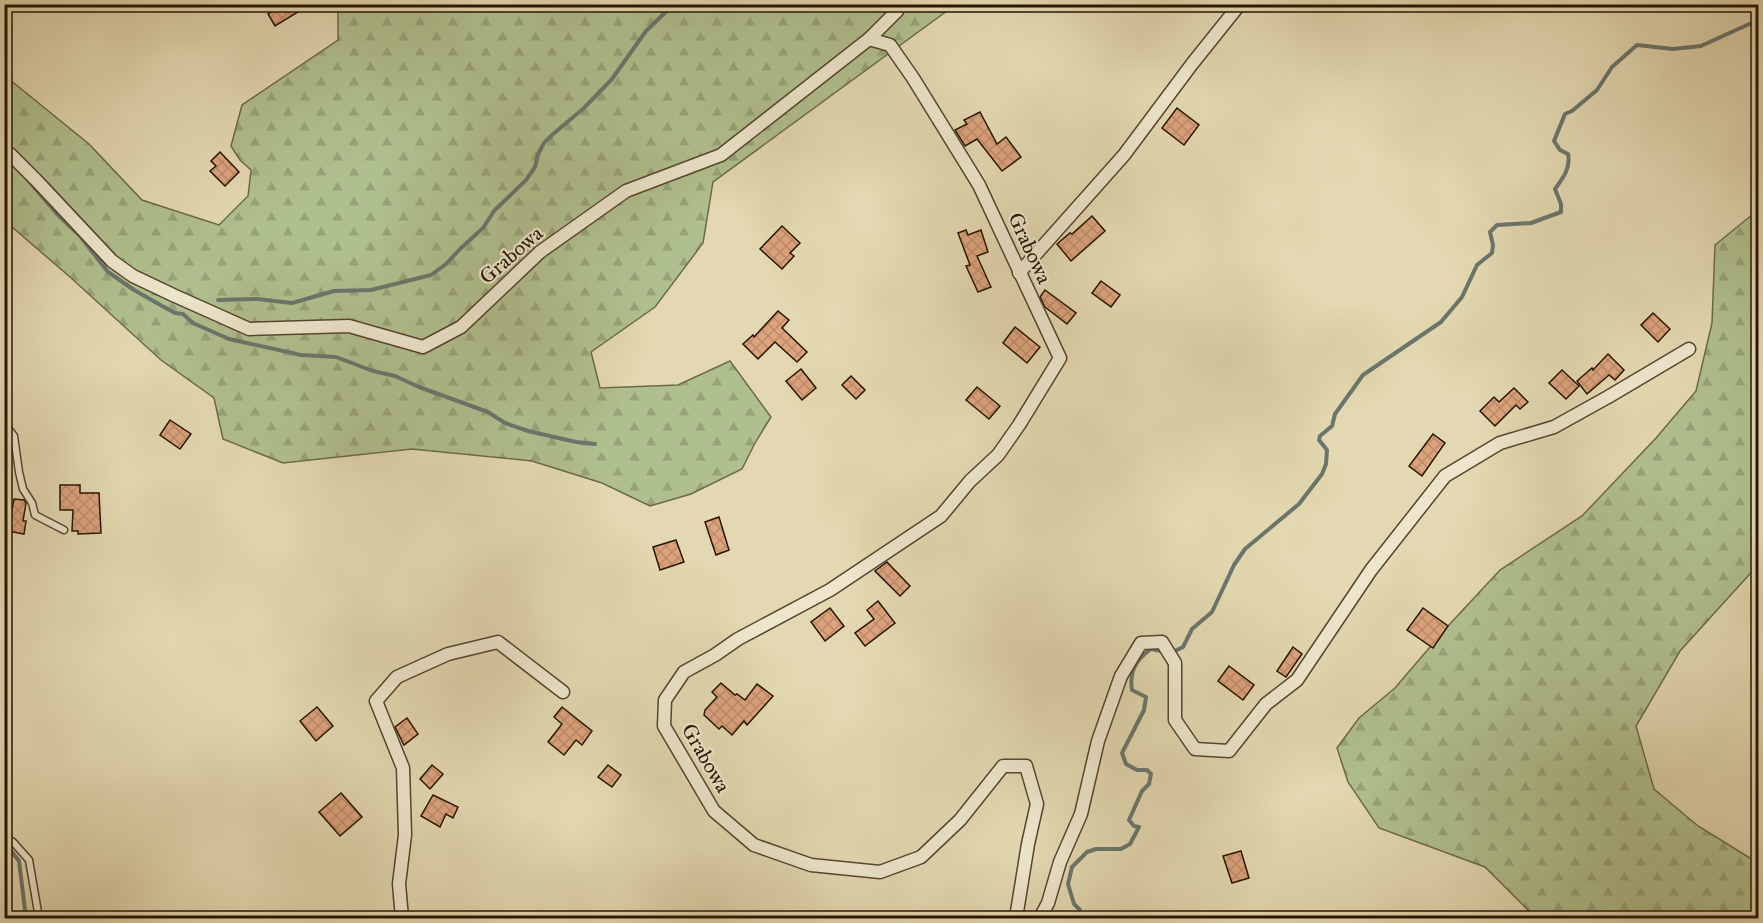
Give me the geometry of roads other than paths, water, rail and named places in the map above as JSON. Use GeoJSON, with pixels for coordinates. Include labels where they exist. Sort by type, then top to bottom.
{"type":"FeatureCollection","features":[{"type":"Feature","properties":{"kind":"street"},"geometry":{"type":"LineString","coordinates":[[869,39],[897,11],[900,4]]}},
{"type":"Feature","properties":{"kind":"street"},"geometry":{"type":"LineString","coordinates":[[1019,273],[1124,155],[1240,4]]}},
{"type":"Feature","properties":{"kind":"street","name":"Grabowa"},"geometry":{"type":"LineString","coordinates":[[4,150],[36,180],[112,261],[133,276],[173,295],[249,329],[348,326],[423,347],[461,327],[540,252],[626,191],[721,155],[869,39],[890,45],[979,185],[1060,358],[998,455],[970,481],[941,516],[830,591],[738,639],[684,672],[665,700],[664,726],[714,811],[754,845],[811,865],[880,872],[921,857],[960,820],[1004,766],[1026,766],[1037,804],[1016,918]]}},
{"type":"Feature","properties":{"kind":"street"},"geometry":{"type":"LineString","coordinates":[[1040,918],[1048,903],[1060,862],[1081,814],[1098,741],[1121,676],[1141,643],[1162,642],[1175,663],[1175,720],[1196,749],[1229,751],[1266,704],[1297,680],[1371,570],[1444,476],[1500,443],[1554,427],[1689,349]]}},
{"type":"Feature","properties":{"kind":"street"},"geometry":{"type":"LineString","coordinates":[[402,918],[399,884],[405,836],[403,768],[376,700],[397,677],[448,654],[498,642],[564,692]]}},
{"type":"Feature","properties":{"kind":"lane"},"geometry":{"type":"LineString","coordinates":[[4,423],[14,436],[23,489],[32,503],[35,515],[64,530]]}},
{"type":"Feature","properties":{"kind":"lane"},"geometry":{"type":"LineString","coordinates":[[4,836],[13,842],[29,860],[39,918]]}},
{"type":"Feature","properties":{"kind":"waterway"},"geometry":{"type":"LineString","coordinates":[[218,300],[257,299],[292,303],[334,291],[371,290],[431,275],[446,264],[483,228],[494,211],[526,180],[535,167],[544,143],[584,108],[612,79],[646,31],[674,4]]}},
{"type":"Feature","properties":{"kind":"waterway"},"geometry":{"type":"LineString","coordinates":[[1175,651],[1183,647],[1192,629],[1212,612],[1234,565],[1245,549],[1299,504],[1322,474],[1326,464],[1327,450],[1319,440],[1320,436],[1332,426],[1335,414],[1363,375],[1441,322],[1462,297],[1477,265],[1492,253],[1490,232],[1497,225],[1531,223],[1561,212],[1561,204],[1555,189],[1566,173],[1569,159],[1568,154],[1560,150],[1554,141],[1565,114],[1597,90],[1612,67],[1637,45],[1673,49],[1701,46],[1758,20]]}},
{"type":"Feature","properties":{"kind":"waterway"},"geometry":{"type":"LineString","coordinates":[[27,179],[58,215],[80,236],[108,272],[164,307],[175,313],[183,314],[193,323],[229,339],[301,355],[336,357],[373,371],[395,376],[488,412],[505,423],[528,431],[595,444]]}},
{"type":"Feature","properties":{"kind":"waterway"},"geometry":{"type":"LineString","coordinates":[[1080,918],[1080,910],[1074,904],[1068,884],[1072,867],[1087,852],[1096,849],[1121,849],[1130,844],[1139,827],[1134,826],[1129,820],[1142,791],[1149,784],[1151,774],[1147,770],[1137,770],[1126,764],[1122,753],[1144,710],[1146,697],[1132,690],[1135,666],[1151,649],[1162,651]]}},
{"type":"Feature","properties":{"kind":"waterway"},"geometry":{"type":"LineString","coordinates":[[4,848],[12,852],[19,861],[26,918]]}}]}
